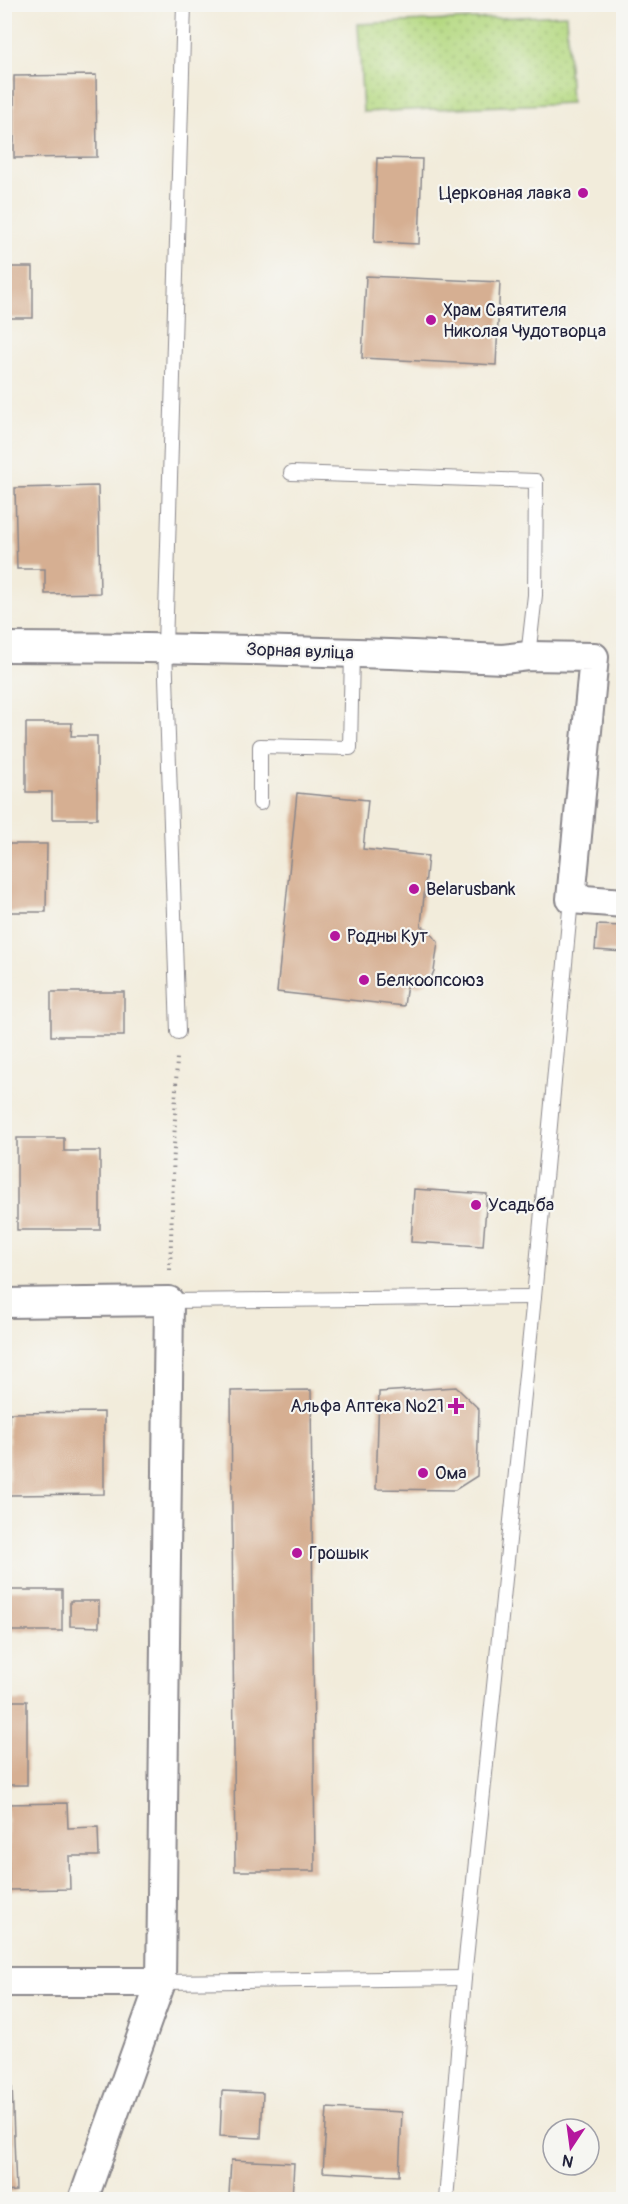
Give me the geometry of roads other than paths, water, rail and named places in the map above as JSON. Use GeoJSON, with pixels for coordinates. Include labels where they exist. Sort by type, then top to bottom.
{"type":"FeatureCollection","features":[{"type":"Feature","properties":{"kind":"street","name":"Зорная вуліца"},"geometry":{"type":"LineString","coordinates":[[4,647],[165,647],[503,659],[528,656],[594,657],[571,899]]}},
{"type":"Feature","properties":{"kind":"street"},"geometry":{"type":"LineString","coordinates":[[571,899],[624,903]]}},
{"type":"Feature","properties":{"kind":"street"},"geometry":{"type":"LineString","coordinates":[[4,1303],[169,1301],[161,1983],[83,2199]]}},
{"type":"Feature","properties":{"kind":"street"},"geometry":{"type":"LineString","coordinates":[[4,1982],[161,1983]]}},
{"type":"Feature","properties":{"kind":"lane"},"geometry":{"type":"LineString","coordinates":[[178,1032],[165,647],[184,4]]}},
{"type":"Feature","properties":{"kind":"lane"},"geometry":{"type":"LineString","coordinates":[[291,473],[536,481],[535,596],[528,656]]}},
{"type":"Feature","properties":{"kind":"lane"},"geometry":{"type":"LineString","coordinates":[[260,802],[260,746],[350,748],[352,652]]}},
{"type":"Feature","properties":{"kind":"lane"},"geometry":{"type":"LineString","coordinates":[[446,2199],[464,1978],[534,1297],[571,899]]}},
{"type":"Feature","properties":{"kind":"lane"},"geometry":{"type":"LineString","coordinates":[[169,1301],[534,1297]]}},
{"type":"Feature","properties":{"kind":"lane"},"geometry":{"type":"LineString","coordinates":[[161,1983],[464,1978]]}},
{"type":"Feature","properties":{"kind":"place","name":"Церковная лавка"},"geometry":{"type":"Point","coordinates":[583,193]}},
{"type":"Feature","properties":{"kind":"place","name":"Храм Святителя Николая Чудотворца"},"geometry":{"type":"Point","coordinates":[431,320]}},
{"type":"Feature","properties":{"kind":"place","name":"Belarusbank"},"geometry":{"type":"Point","coordinates":[414,889]}},
{"type":"Feature","properties":{"kind":"place","name":"Родны Кут"},"geometry":{"type":"Point","coordinates":[335,936]}},
{"type":"Feature","properties":{"kind":"place","name":"Белкоопсоюз"},"geometry":{"type":"Point","coordinates":[364,980]}},
{"type":"Feature","properties":{"kind":"place","name":"Усадьба"},"geometry":{"type":"Point","coordinates":[476,1205]}},
{"type":"Feature","properties":{"kind":"place","name":"Альфа Аптека №21"},"geometry":{"type":"Point","coordinates":[456,1406]}},
{"type":"Feature","properties":{"kind":"place","name":"Ома"},"geometry":{"type":"Point","coordinates":[423,1473]}},
{"type":"Feature","properties":{"kind":"place","name":"Грошык"},"geometry":{"type":"Point","coordinates":[297,1553]}}]}
